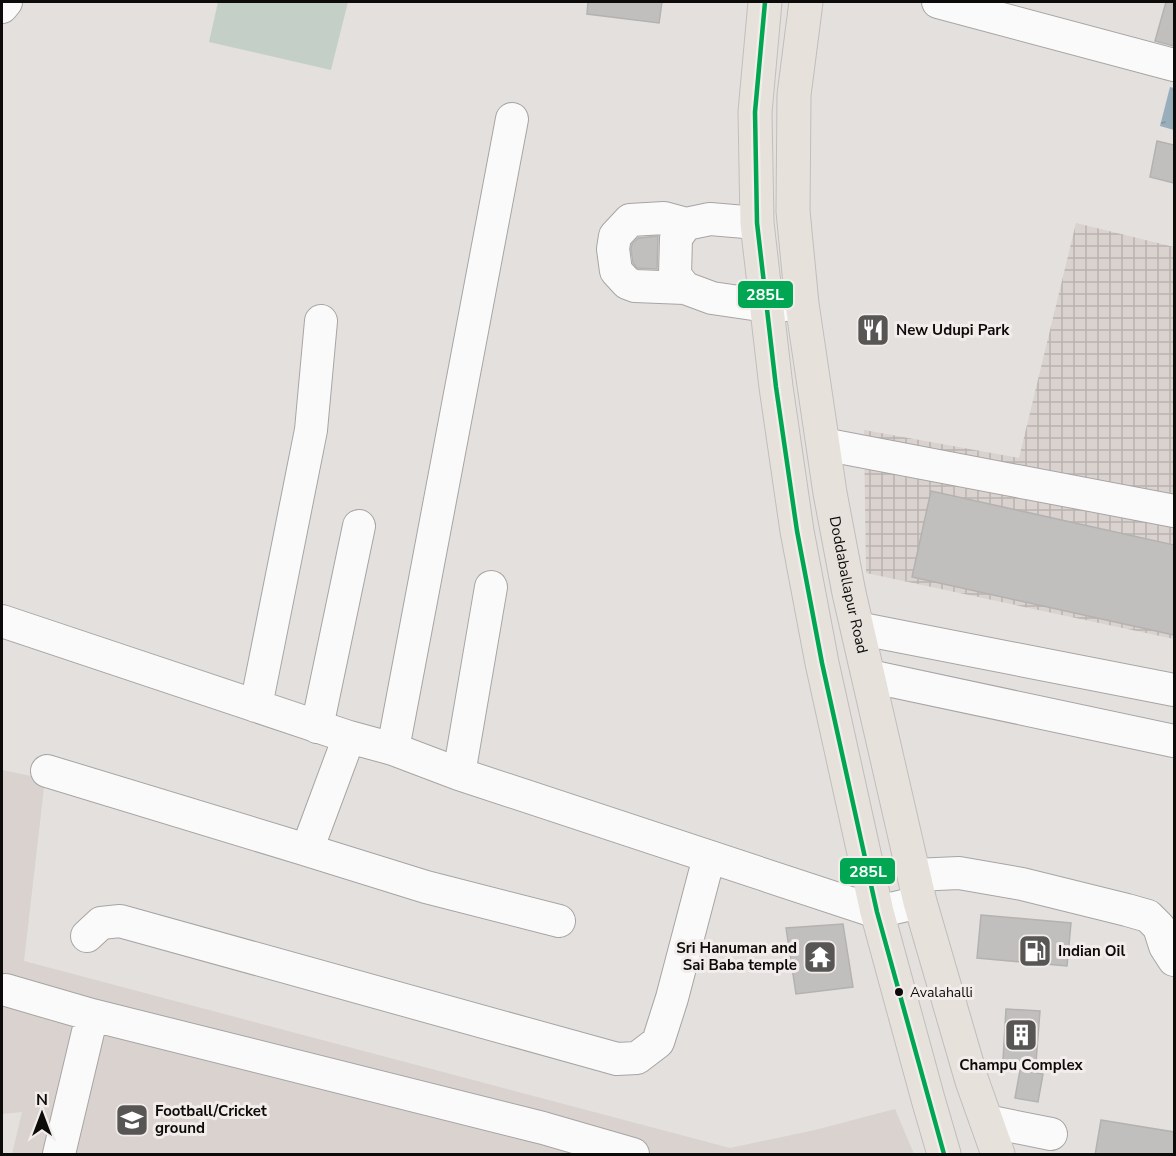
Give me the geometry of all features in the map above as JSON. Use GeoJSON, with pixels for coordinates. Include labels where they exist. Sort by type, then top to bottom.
{"type":"FeatureCollection","features":[{"type":"Feature","properties":{"kind":"main road"},"geometry":{"type":"LineString","coordinates":[[765,2],[755,112],[758,223],[776,387],[797,531],[822,663],[877,912],[944,1155]]}},
{"type":"Feature","properties":{"kind":"main road","name":"Doddaballapur Road"},"geometry":{"type":"LineString","coordinates":[[806,2],[794,95],[793,211],[802,304],[834,515],[849,593],[917,888],[972,1081],[998,1155]]}},
{"type":"Feature","properties":{"kind":"street"},"geometry":{"type":"LineString","coordinates":[[2,8],[6,2]]}},
{"type":"Feature","properties":{"kind":"street"},"geometry":{"type":"LineString","coordinates":[[938,2],[1174,65]]}},
{"type":"Feature","properties":{"kind":"street"},"geometry":{"type":"LineString","coordinates":[[393,749],[512,119]]}},
{"type":"Feature","properties":{"kind":"street"},"geometry":{"type":"LineString","coordinates":[[758,223],[710,219],[686,224],[664,218],[630,220],[615,236],[613,249],[616,271],[627,283],[635,285],[686,288],[712,298],[767,306],[802,304]]}},
{"type":"Feature","properties":{"kind":"street"},"geometry":{"type":"LineString","coordinates":[[686,224],[676,238],[675,275],[686,288]]}},
{"type":"Feature","properties":{"kind":"street"},"geometry":{"type":"LineString","coordinates":[[256,706],[311,430],[321,321]]}},
{"type":"Feature","properties":{"kind":"street"},"geometry":{"type":"LineString","coordinates":[[823,444],[1174,511]]}},
{"type":"Feature","properties":{"kind":"street"},"geometry":{"type":"LineString","coordinates":[[317,727],[359,526]]}},
{"type":"Feature","properties":{"kind":"street"},"geometry":{"type":"LineString","coordinates":[[459,774],[491,587]]}},
{"type":"Feature","properties":{"kind":"street"},"geometry":{"type":"LineString","coordinates":[[2,621],[317,727],[393,749],[459,774],[877,912],[917,888],[959,873],[1022,884],[1148,916],[1159,927],[1165,946],[1174,960]]}},
{"type":"Feature","properties":{"kind":"street"},"geometry":{"type":"LineString","coordinates":[[857,628],[1174,690]]}},
{"type":"Feature","properties":{"kind":"street"},"geometry":{"type":"LineString","coordinates":[[869,676],[1174,741]]}},
{"type":"Feature","properties":{"kind":"street"},"geometry":{"type":"LineString","coordinates":[[307,850],[349,737]]}},
{"type":"Feature","properties":{"kind":"street"},"geometry":{"type":"LineString","coordinates":[[47,771],[426,887],[559,921]]}},
{"type":"Feature","properties":{"kind":"street"},"geometry":{"type":"LineString","coordinates":[[87,936],[101,923],[120,921],[617,1059],[637,1058],[658,1042],[672,998],[709,857]]}},
{"type":"Feature","properties":{"kind":"street"},"geometry":{"type":"LineString","coordinates":[[6,990],[92,1015],[543,1128],[633,1155]]}},
{"type":"Feature","properties":{"kind":"street"},"geometry":{"type":"LineString","coordinates":[[60,1155],[92,1015]]}},
{"type":"Feature","properties":{"kind":"street"},"geometry":{"type":"LineString","coordinates":[[986,1121],[1052,1134]]}},
{"type":"Feature","properties":{"kind":"shaded area"},"geometry":{"type":"Polygon","coordinates":[[[218,2],[348,2],[331,70],[209,42],[218,2]]]}},
{"type":"Feature","properties":{"kind":"shaded area"},"geometry":{"type":"Polygon","coordinates":[[[1076,223],[1174,247],[1174,639],[866,573],[864,430],[1019,458],[1076,223]]]}},
{"type":"Feature","properties":{"kind":"shaded area"},"geometry":{"type":"Polygon","coordinates":[[[2,770],[45,779],[24,961],[730,1148],[815,1130],[895,1109],[914,1154],[12,1154],[22,1112],[2,1114],[2,770]]]}},
{"type":"Feature","properties":{"kind":"water"},"geometry":{"type":"Polygon","coordinates":[[[1170,87],[1174,88],[1174,130],[1160,126],[1170,87]]]}},
{"type":"Feature","properties":{"kind":"building"},"geometry":{"type":"Polygon","coordinates":[[[588,2],[662,2],[659,23],[587,14],[588,2]]]}},
{"type":"Feature","properties":{"kind":"building"},"geometry":{"type":"Polygon","coordinates":[[[1166,2],[1174,2],[1174,46],[1155,41],[1166,2]]]}},
{"type":"Feature","properties":{"kind":"building"},"geometry":{"type":"Polygon","coordinates":[[[1157,141],[1174,145],[1174,183],[1150,177],[1157,141]]]}},
{"type":"Feature","properties":{"kind":"building"},"geometry":{"type":"Polygon","coordinates":[[[658,236],[657,269],[637,268],[633,263],[632,244],[638,238],[658,236]]]}},
{"type":"Feature","properties":{"kind":"building"},"geometry":{"type":"Polygon","coordinates":[[[931,491],[1174,545],[1174,635],[912,577],[931,491]]]}},
{"type":"Feature","properties":{"kind":"building"},"geometry":{"type":"Polygon","coordinates":[[[981,915],[1071,923],[1067,966],[977,958],[981,915]]]}},
{"type":"Feature","properties":{"kind":"building","name":"Sri Hanuman and Sai Baba temple"},"geometry":{"type":"Polygon","coordinates":[[[843,924],[853,987],[796,994],[786,928],[843,924]]]}},
{"type":"Feature","properties":{"kind":"building","name":"Champu Complex"},"geometry":{"type":"Polygon","coordinates":[[[1006,1009],[1040,1011],[1036,1062],[1003,1060],[1006,1009]]]}},
{"type":"Feature","properties":{"kind":"building"},"geometry":{"type":"Polygon","coordinates":[[[1020,1070],[1043,1074],[1038,1102],[1015,1098],[1020,1070]]]}},
{"type":"Feature","properties":{"kind":"building"},"geometry":{"type":"Polygon","coordinates":[[[1101,1120],[1174,1132],[1174,1155],[1095,1155],[1101,1120]]]}},
{"type":"Feature","properties":{"kind":"transit line","name":"285L"},"geometry":{"type":"LineString","coordinates":[[765,2],[755,112],[757,223],[776,387],[797,531],[822,663],[877,912],[944,1154]]}},
{"type":"Feature","properties":{"kind":"place","name":"New Udupi Park"},"geometry":{"type":"Point","coordinates":[873,330]}},
{"type":"Feature","properties":{"kind":"place","name":"Indian Oil"},"geometry":{"type":"Point","coordinates":[1035,951]}},
{"type":"Feature","properties":{"kind":"place","name":"Sri Hanuman and Sai Baba temple"},"geometry":{"type":"Point","coordinates":[820,957]}},
{"type":"Feature","properties":{"kind":"place","name":"Avalahalli"},"geometry":{"type":"Point","coordinates":[899,992]}},
{"type":"Feature","properties":{"kind":"place","name":"Champu Complex"},"geometry":{"type":"Point","coordinates":[1021,1035]}},
{"type":"Feature","properties":{"kind":"place","name":"Football/Cricket ground"},"geometry":{"type":"Point","coordinates":[132,1120]}}]}
